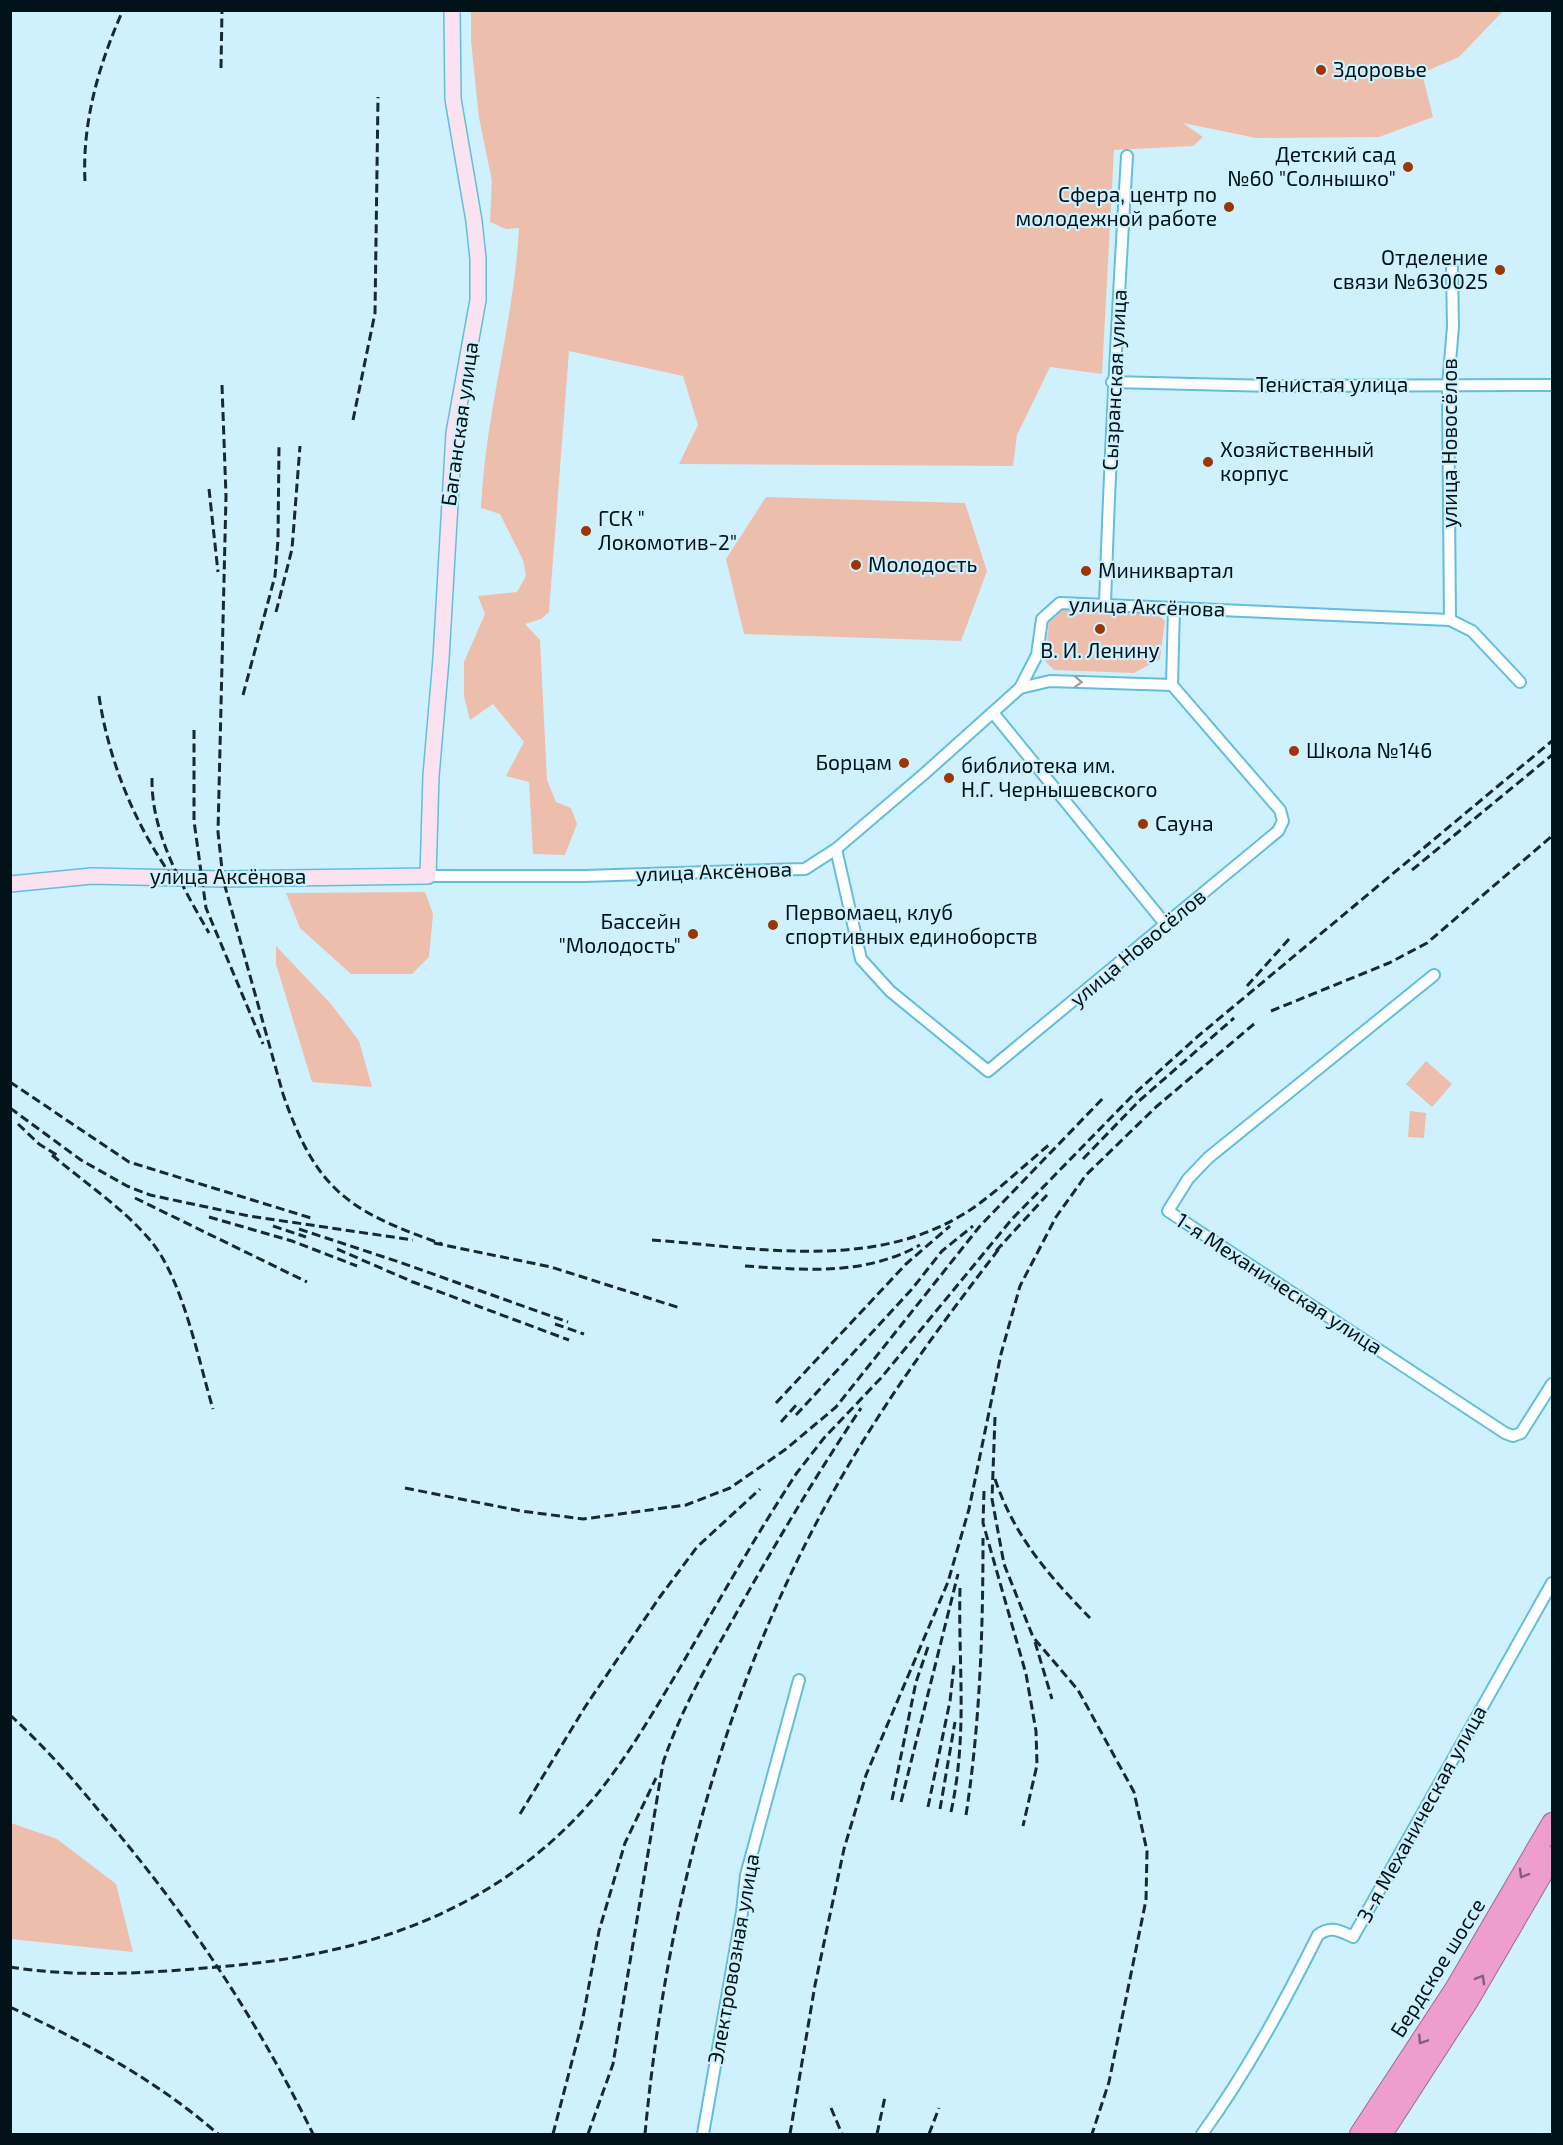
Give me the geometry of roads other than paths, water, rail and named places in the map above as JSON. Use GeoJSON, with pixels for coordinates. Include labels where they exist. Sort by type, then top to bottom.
{"type":"FeatureCollection","features":[{"type":"Feature","properties":{"kind":"highway","name":"Бердское шоссе"},"geometry":{"type":"LineString","coordinates":[[1360,2134],[1455,1989],[1552,1823]]}},
{"type":"Feature","properties":{"kind":"highway","name":"Бердское шоссе"},"geometry":{"type":"LineString","coordinates":[[1382,2134],[1468,2001],[1552,1857]]}},
{"type":"Feature","properties":{"kind":"street","name":"Баганская улица"},"geometry":{"type":"LineString","coordinates":[[428,876],[448,500],[454,433],[478,300],[478,259],[474,221],[453,99],[452,10]]}},
{"type":"Feature","properties":{"kind":"street","name":"Сызранская улица"},"geometry":{"type":"LineString","coordinates":[[1105,604],[1112,382],[1120,297],[1127,156]]}},
{"type":"Feature","properties":{"kind":"street","name":"улица Новосёлов"},"geometry":{"type":"LineString","coordinates":[[1450,620],[1448,385],[1453,327],[1452,267]]}},
{"type":"Feature","properties":{"kind":"street","name":"Тенистая улица"},"geometry":{"type":"LineString","coordinates":[[1112,382],[1274,386],[1552,385]]}},
{"type":"Feature","properties":{"kind":"street","name":"улица Аксёнова"},"geometry":{"type":"LineString","coordinates":[[10,884],[92,876],[223,879],[584,876],[805,869],[836,849],[994,714],[1020,688],[1037,656],[1042,620],[1052,608],[1060,603],[1450,620],[1472,631],[1520,682]]}},
{"type":"Feature","properties":{"kind":"street"},"geometry":{"type":"LineString","coordinates":[[1020,688],[1050,681],[1172,685],[1174,608]]}},
{"type":"Feature","properties":{"kind":"street","name":"улица Новосёлов"},"geometry":{"type":"LineString","coordinates":[[836,849],[861,959],[890,991],[988,1071],[1278,831],[1283,821],[1280,810],[1172,685]]}},
{"type":"Feature","properties":{"kind":"street"},"geometry":{"type":"LineString","coordinates":[[994,714],[1166,925]]}},
{"type":"Feature","properties":{"kind":"street","name":"1-я Механическая улица"},"geometry":{"type":"LineString","coordinates":[[1434,975],[1208,1158],[1188,1179],[1168,1211],[1505,1433],[1513,1436],[1521,1433],[1552,1384]]}},
{"type":"Feature","properties":{"kind":"street","name":"3-я Механическая улица"},"geometry":{"type":"LineString","coordinates":[[1202,2134],[1226,2102],[1293,1986],[1318,1935],[1325,1929],[1333,1928],[1353,1937],[1552,1583]]}},
{"type":"Feature","properties":{"kind":"street","name":"Электровозная улица"},"geometry":{"type":"LineString","coordinates":[[703,2134],[742,1912],[746,1875],[799,1680]]}},
{"type":"Feature","properties":{"kind":"railway"},"geometry":{"type":"LineString","coordinates":[[85,181],[89,115],[100,72],[123,10]]}},
{"type":"Feature","properties":{"kind":"railway"},"geometry":{"type":"LineString","coordinates":[[221,68],[222,10]]}},
{"type":"Feature","properties":{"kind":"railway"},"geometry":{"type":"LineString","coordinates":[[353,420],[375,313],[378,97]]}},
{"type":"Feature","properties":{"kind":"railway"},"geometry":{"type":"LineString","coordinates":[[222,385],[226,496],[218,832],[223,879],[283,1094],[295,1127],[309,1153],[323,1175],[340,1193],[359,1207],[382,1220],[442,1244]]}},
{"type":"Feature","properties":{"kind":"railway"},"geometry":{"type":"LineString","coordinates":[[243,695],[275,576],[278,540],[279,446]]}},
{"type":"Feature","properties":{"kind":"railway"},"geometry":{"type":"LineString","coordinates":[[276,612],[292,549],[300,446]]}},
{"type":"Feature","properties":{"kind":"railway"},"geometry":{"type":"LineString","coordinates":[[209,489],[218,572]]}},
{"type":"Feature","properties":{"kind":"railway"},"geometry":{"type":"LineString","coordinates":[[99,696],[110,746],[126,793],[148,839],[175,881]]}},
{"type":"Feature","properties":{"kind":"railway"},"geometry":{"type":"LineString","coordinates":[[194,730],[194,821],[206,908],[263,1044]]}},
{"type":"Feature","properties":{"kind":"railway"},"geometry":{"type":"LineString","coordinates":[[10,1967],[67,1973],[124,1973],[210,1968],[290,1958],[340,1948],[387,1935],[433,1917],[477,1895],[519,1868],[558,1836],[606,1783],[650,1717],[796,1474],[824,1438],[881,1378],[1012,1219],[1134,1094],[1197,1037],[1552,741]]}},
{"type":"Feature","properties":{"kind":"railway"},"geometry":{"type":"LineString","coordinates":[[1412,870],[1552,755]]}},
{"type":"Feature","properties":{"kind":"railway"},"geometry":{"type":"LineString","coordinates":[[152,778],[153,799],[162,839],[179,878],[209,933]]}},
{"type":"Feature","properties":{"kind":"railway"},"geometry":{"type":"LineString","coordinates":[[1271,1011],[1389,963],[1427,943],[1552,836]]}},
{"type":"Feature","properties":{"kind":"railway"},"geometry":{"type":"LineString","coordinates":[[1247,986],[1290,938]]}},
{"type":"Feature","properties":{"kind":"railway"},"geometry":{"type":"LineString","coordinates":[[1083,1159],[1139,1101],[1234,1018]]}},
{"type":"Feature","properties":{"kind":"railway"},"geometry":{"type":"LineString","coordinates":[[790,2134],[815,1985],[844,1849],[866,1775],[948,1582],[969,1509],[1001,1354],[1020,1286],[1056,1217],[1086,1175],[1156,1107],[1254,1024]]}},
{"type":"Feature","properties":{"kind":"railway"},"geometry":{"type":"LineString","coordinates":[[10,1082],[129,1162],[311,1218]]}},
{"type":"Feature","properties":{"kind":"railway"},"geometry":{"type":"LineString","coordinates":[[405,1488],[521,1511],[583,1519],[686,1505],[730,1488],[786,1449],[836,1407],[980,1226],[1105,1096]]}},
{"type":"Feature","properties":{"kind":"railway"},"geometry":{"type":"LineString","coordinates":[[10,1108],[81,1160],[127,1186],[150,1195],[249,1216],[413,1240]]}},
{"type":"Feature","properties":{"kind":"railway"},"geometry":{"type":"LineString","coordinates":[[18,1124],[39,1144],[60,1157]]}},
{"type":"Feature","properties":{"kind":"railway"},"geometry":{"type":"LineString","coordinates":[[652,1240],[779,1251],[863,1248],[904,1240],[943,1225],[980,1203],[1050,1144]]}},
{"type":"Feature","properties":{"kind":"railway"},"geometry":{"type":"LineString","coordinates":[[52,1155],[128,1217],[162,1256],[188,1320],[213,1409]]}},
{"type":"Feature","properties":{"kind":"railway"},"geometry":{"type":"LineString","coordinates":[[996,1251],[1047,1195]]}},
{"type":"Feature","properties":{"kind":"railway"},"geometry":{"type":"LineString","coordinates":[[135,1198],[307,1282]]}},
{"type":"Feature","properties":{"kind":"railway"},"geometry":{"type":"LineString","coordinates":[[209,1217],[292,1241],[357,1266]]}},
{"type":"Feature","properties":{"kind":"railway"},"geometry":{"type":"LineString","coordinates":[[273,1226],[306,1237]]}},
{"type":"Feature","properties":{"kind":"railway"},"geometry":{"type":"LineString","coordinates":[[776,1403],[906,1264],[950,1226]]}},
{"type":"Feature","properties":{"kind":"railway"},"geometry":{"type":"LineString","coordinates":[[796,1415],[912,1289],[942,1251],[973,1226]]}},
{"type":"Feature","properties":{"kind":"railway"},"geometry":{"type":"LineString","coordinates":[[299,1229],[568,1322]]}},
{"type":"Feature","properties":{"kind":"railway"},"geometry":{"type":"LineString","coordinates":[[434,1243],[551,1267],[680,1308]]}},
{"type":"Feature","properties":{"kind":"railway"},"geometry":{"type":"LineString","coordinates":[[745,1266],[834,1269],[878,1262],[920,1245]]}},
{"type":"Feature","properties":{"kind":"railway"},"geometry":{"type":"LineString","coordinates":[[645,2134],[655,2046],[669,1959],[688,1872],[710,1786],[738,1702],[770,1619],[808,1539],[868,1433],[923,1351],[1002,1245]]}},
{"type":"Feature","properties":{"kind":"railway"},"geometry":{"type":"LineString","coordinates":[[337,1249],[413,1282],[569,1340]]}},
{"type":"Feature","properties":{"kind":"railway"},"geometry":{"type":"LineString","coordinates":[[555,1324],[584,1334]]}},
{"type":"Feature","properties":{"kind":"railway"},"geometry":{"type":"LineString","coordinates":[[781,1422],[797,1404]]}},
{"type":"Feature","properties":{"kind":"railway"},"geometry":{"type":"LineString","coordinates":[[588,2134],[613,2064],[663,1763],[670,1743],[716,1649],[782,1534],[861,1408]]}},
{"type":"Feature","properties":{"kind":"railway"},"geometry":{"type":"LineString","coordinates":[[995,1417],[992,1499],[1004,1564],[1033,1637],[1078,1690],[1134,1792],[1147,1851],[1146,1900],[1109,2082],[1092,2134]]}},
{"type":"Feature","properties":{"kind":"railway"},"geometry":{"type":"LineString","coordinates":[[995,1479],[1012,1519],[1034,1554],[1090,1618]]}},
{"type":"Feature","properties":{"kind":"railway"},"geometry":{"type":"LineString","coordinates":[[520,1814],[585,1707],[659,1598],[697,1547],[760,1489]]}},
{"type":"Feature","properties":{"kind":"railway"},"geometry":{"type":"LineString","coordinates":[[984,1491],[983,1523],[1026,1674],[1036,1731],[1037,1765],[1023,1826]]}},
{"type":"Feature","properties":{"kind":"railway"},"geometry":{"type":"LineString","coordinates":[[966,1815],[975,1746],[980,1677],[983,1538]]}},
{"type":"Feature","properties":{"kind":"railway"},"geometry":{"type":"LineString","coordinates":[[901,1802],[958,1574]]}},
{"type":"Feature","properties":{"kind":"railway"},"geometry":{"type":"LineString","coordinates":[[951,1812],[961,1727],[960,1588]]}},
{"type":"Feature","properties":{"kind":"railway"},"geometry":{"type":"LineString","coordinates":[[1035,1642],[1052,1699]]}},
{"type":"Feature","properties":{"kind":"railway"},"geometry":{"type":"LineString","coordinates":[[892,1800],[916,1682],[928,1647]]}},
{"type":"Feature","properties":{"kind":"railway"},"geometry":{"type":"LineString","coordinates":[[928,1807],[950,1701],[954,1665]]}},
{"type":"Feature","properties":{"kind":"railway"},"geometry":{"type":"LineString","coordinates":[[10,1715],[79,1787],[131,1849],[190,1927],[268,2048],[313,2134]]}},
{"type":"Feature","properties":{"kind":"railway"},"geometry":{"type":"LineString","coordinates":[[940,1809],[955,1722]]}},
{"type":"Feature","properties":{"kind":"railway"},"geometry":{"type":"LineString","coordinates":[[553,2134],[582,2023],[599,1931],[625,1843],[656,1778]]}},
{"type":"Feature","properties":{"kind":"railway"},"geometry":{"type":"LineString","coordinates":[[10,2007],[119,2063],[170,2096],[218,2134]]}},
{"type":"Feature","properties":{"kind":"railway"},"geometry":{"type":"LineString","coordinates":[[877,2134],[885,2097]]}},
{"type":"Feature","properties":{"kind":"railway"},"geometry":{"type":"LineString","coordinates":[[831,2108],[842,2134]]}},
{"type":"Feature","properties":{"kind":"railway"},"geometry":{"type":"LineString","coordinates":[[929,2134],[939,2108]]}},
{"type":"Feature","properties":{"kind":"place","name":"Здоровье"},"geometry":{"type":"Point","coordinates":[1321,70]}},
{"type":"Feature","properties":{"kind":"place","name":"Детский сад №60 \"Солнышко\""},"geometry":{"type":"Point","coordinates":[1408,167]}},
{"type":"Feature","properties":{"kind":"place","name":"Сфера, центр по молодежной работе"},"geometry":{"type":"Point","coordinates":[1229,207]}},
{"type":"Feature","properties":{"kind":"place","name":"Отделение связи №630025"},"geometry":{"type":"Point","coordinates":[1500,270]}},
{"type":"Feature","properties":{"kind":"place","name":"Хозяйственный корпус"},"geometry":{"type":"Point","coordinates":[1208,462]}},
{"type":"Feature","properties":{"kind":"place","name":"ГСК \" Локомотив-2\""},"geometry":{"type":"Point","coordinates":[586,531]}},
{"type":"Feature","properties":{"kind":"place","name":"Молодость"},"geometry":{"type":"Point","coordinates":[856,565]}},
{"type":"Feature","properties":{"kind":"place","name":"Миниквартал"},"geometry":{"type":"Point","coordinates":[1086,571]}},
{"type":"Feature","properties":{"kind":"place","name":"В. И. Ленину"},"geometry":{"type":"Point","coordinates":[1100,629]}},
{"type":"Feature","properties":{"kind":"place","name":"Школа №146"},"geometry":{"type":"Point","coordinates":[1294,751]}},
{"type":"Feature","properties":{"kind":"place","name":"Борцам"},"geometry":{"type":"Point","coordinates":[904,763]}},
{"type":"Feature","properties":{"kind":"place","name":"библиотека им. Н.Г. Чернышевского"},"geometry":{"type":"Point","coordinates":[949,778]}},
{"type":"Feature","properties":{"kind":"place","name":"Сауна"},"geometry":{"type":"Point","coordinates":[1143,824]}},
{"type":"Feature","properties":{"kind":"place","name":"Первомаец, клуб спортивных единоборств"},"geometry":{"type":"Point","coordinates":[773,925]}},
{"type":"Feature","properties":{"kind":"place","name":"Бассейн \"Молодость\""},"geometry":{"type":"Point","coordinates":[693,934]}}]}
